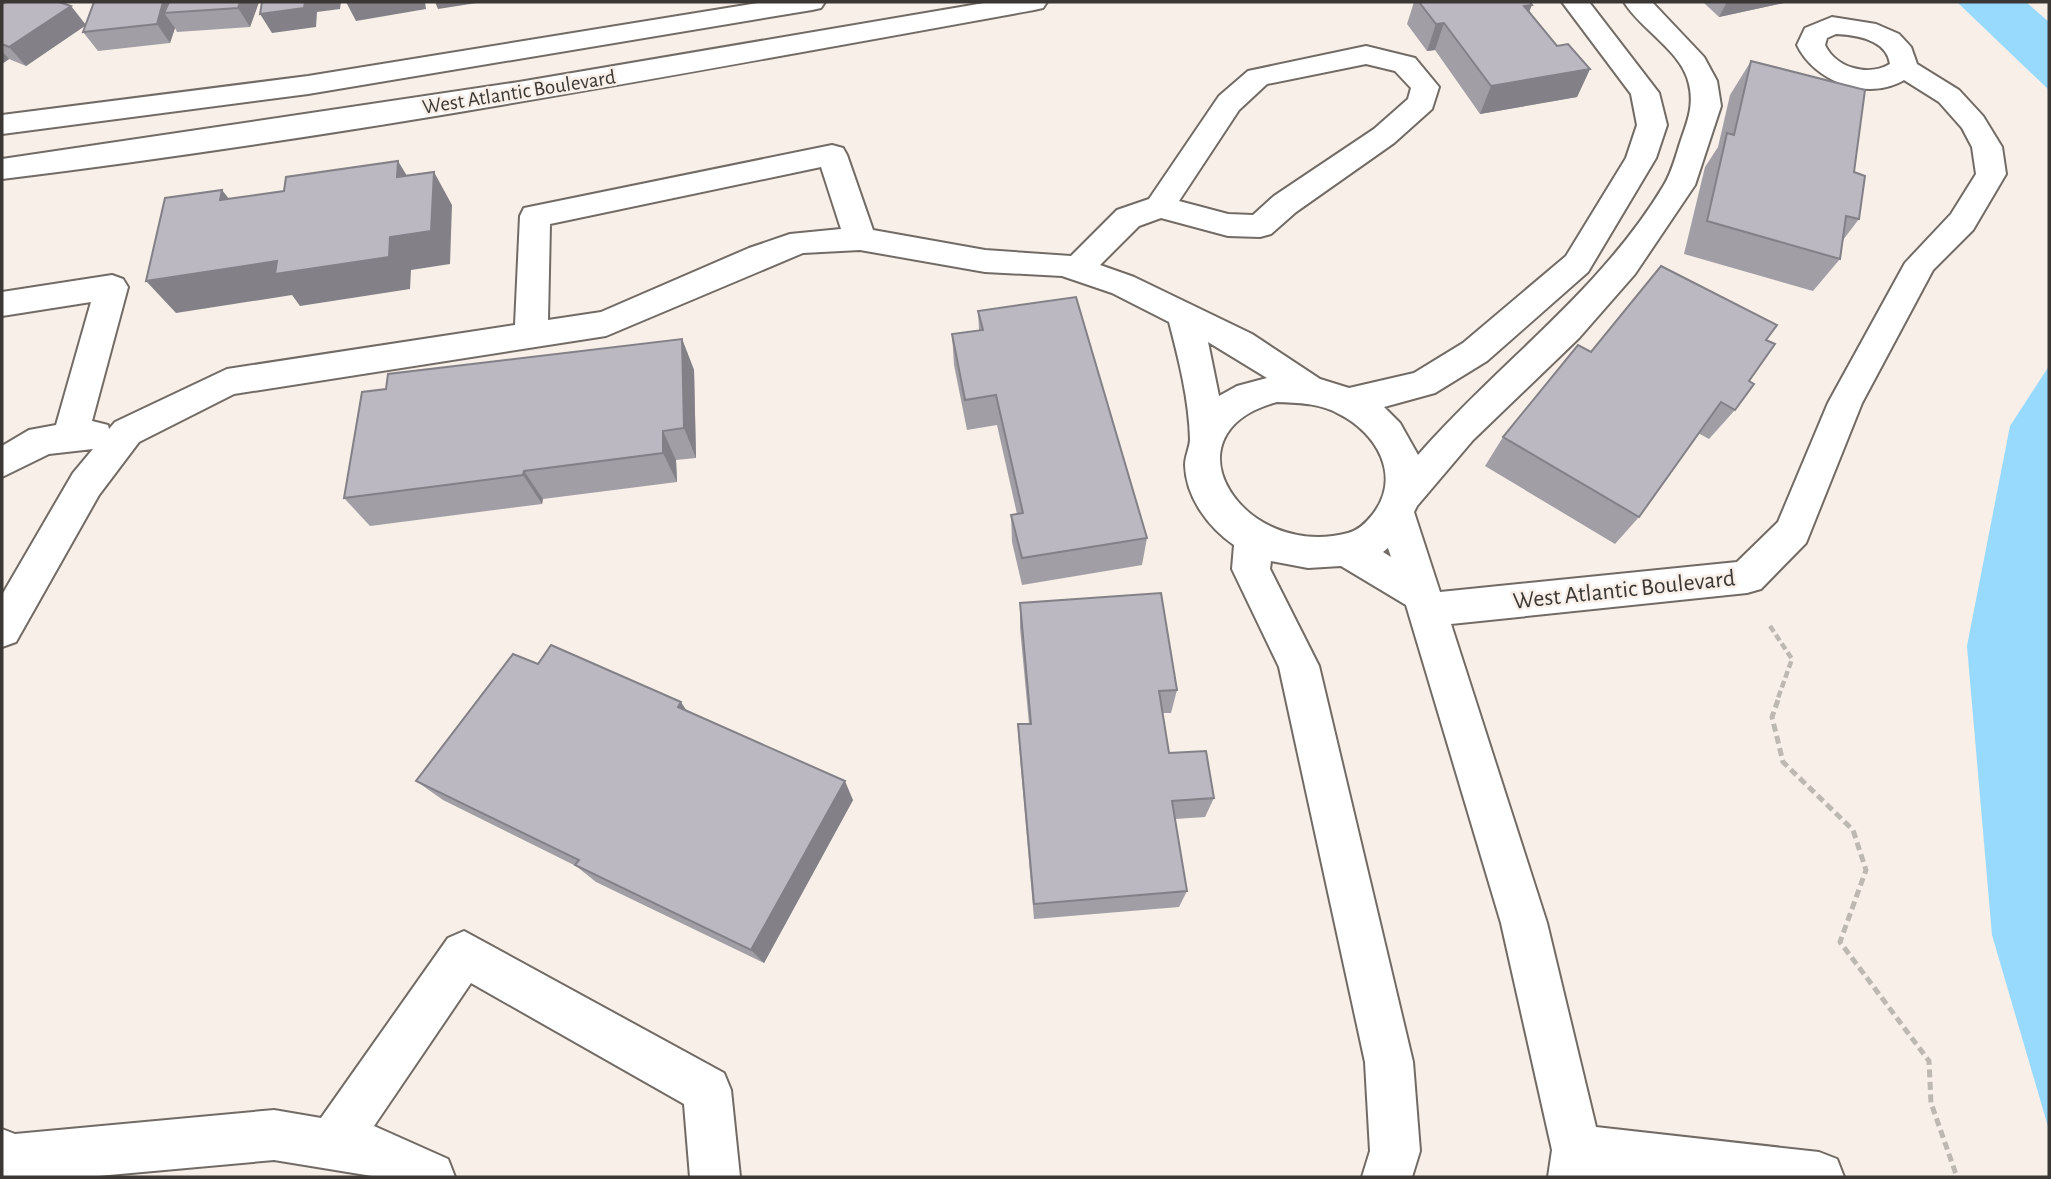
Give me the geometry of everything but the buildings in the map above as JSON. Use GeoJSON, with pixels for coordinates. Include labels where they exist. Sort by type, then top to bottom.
{"type":"FeatureCollection","features":[{"type":"Feature","properties":{"kind":"street","name":"West Atlantic Boulevard"},"geometry":{"type":"LineString","coordinates":[[2,125],[308,85],[812,2]]}},
{"type":"Feature","properties":{"kind":"street","name":"West Atlantic Boulevard"},"geometry":{"type":"LineString","coordinates":[[2,169],[283,130],[533,90],[1034,2]]}},
{"type":"Feature","properties":{"kind":"street"},"geometry":{"type":"LineString","coordinates":[[1184,316],[1200,376],[1206,436],[1201,462],[1208,491],[1226,517],[1254,538],[1286,550],[1320,554],[1346,549],[1378,535],[1461,430],[1567,328],[1624,266],[1680,185],[1707,106],[1703,81],[1661,67],[1575,2]]}},
{"type":"Feature","properties":{"kind":"street"},"geometry":{"type":"LineString","coordinates":[[1637,2],[1661,67]]}},
{"type":"Feature","properties":{"kind":"street"},"geometry":{"type":"LineString","coordinates":[[1077,269],[1128,218],[1160,207],[1228,225],[1260,226],[1285,204],[1384,136],[1422,102],[1425,87],[1405,64],[1366,55],[1258,77],[1229,103],[1160,207]]}},
{"type":"Feature","properties":{"kind":"street"},"geometry":{"type":"LineString","coordinates":[[1348,402],[1423,384],[1475,352],[1577,264],[1641,158],[1652,125],[1645,93],[1661,67]]}},
{"type":"Feature","properties":{"kind":"street","name":"West Atlantic Boulevard"},"geometry":{"type":"LineString","coordinates":[[1424,602],[1747,577],[1793,533],[1845,403],[1921,263],[1962,222],[1991,174],[1987,147],[1973,123],[1949,96],[1904,68]]}},
{"type":"Feature","properties":{"kind":"street"},"geometry":{"type":"LineString","coordinates":[[531,335],[535,216],[832,155],[860,239]]}},
{"type":"Feature","properties":{"kind":"street"},"geometry":{"type":"LineString","coordinates":[[2,463],[42,440],[127,432],[227,382],[606,324],[760,256],[801,242],[860,239],[985,261],[1064,265],[1124,285],[1240,343],[1310,390]]}},
{"type":"Feature","properties":{"kind":"street"},"geometry":{"type":"LineString","coordinates":[[2,304],[112,287],[70,438]]}},
{"type":"Feature","properties":{"kind":"street"},"geometry":{"type":"LineString","coordinates":[[1206,436],[1222,413],[1246,397],[1277,389],[1310,390],[1348,402],[1370,415],[1387,432],[1400,452],[1406,474],[1401,505],[1424,602],[1524,923],[1575,1164],[1819,1177]]}},
{"type":"Feature","properties":{"kind":"street"},"geometry":{"type":"LineString","coordinates":[[2,629],[86,484],[127,432]]}},
{"type":"Feature","properties":{"kind":"street"},"geometry":{"type":"LineString","coordinates":[[1254,538],[1251,569],[1299,666],[1389,1062],[1395,1152],[1387,1177]]}},
{"type":"Feature","properties":{"kind":"street"},"geometry":{"type":"LineString","coordinates":[[1346,549],[1424,602]]}},
{"type":"Feature","properties":{"kind":"street"},"geometry":{"type":"LineString","coordinates":[[1273,613],[1303,552]]}},
{"type":"Feature","properties":{"kind":"street"},"geometry":{"type":"LineString","coordinates":[[332,1144],[464,954],[707,1090],[715,1177]]}},
{"type":"Feature","properties":{"kind":"street"},"geometry":{"type":"LineString","coordinates":[[2,1154],[15,1159],[274,1135],[380,1152],[430,1177]]}},
{"type":"Feature","properties":{"kind":"path"},"geometry":{"type":"LineString","coordinates":[[1770,626],[1792,659],[1772,717],[1783,762],[1853,830],[1866,870],[1840,942],[1929,1062],[1931,1103],[1956,1177]]}},
{"type":"Feature","properties":{"kind":"water"},"geometry":{"type":"Polygon","coordinates":[[[1957,2],[2026,2],[2049,22],[2049,90],[1957,2]]]}},
{"type":"Feature","properties":{"kind":"water"},"geometry":{"type":"Polygon","coordinates":[[[2049,366],[2049,1130],[1992,935],[1967,646],[2010,426],[2049,366]]]}}]}
